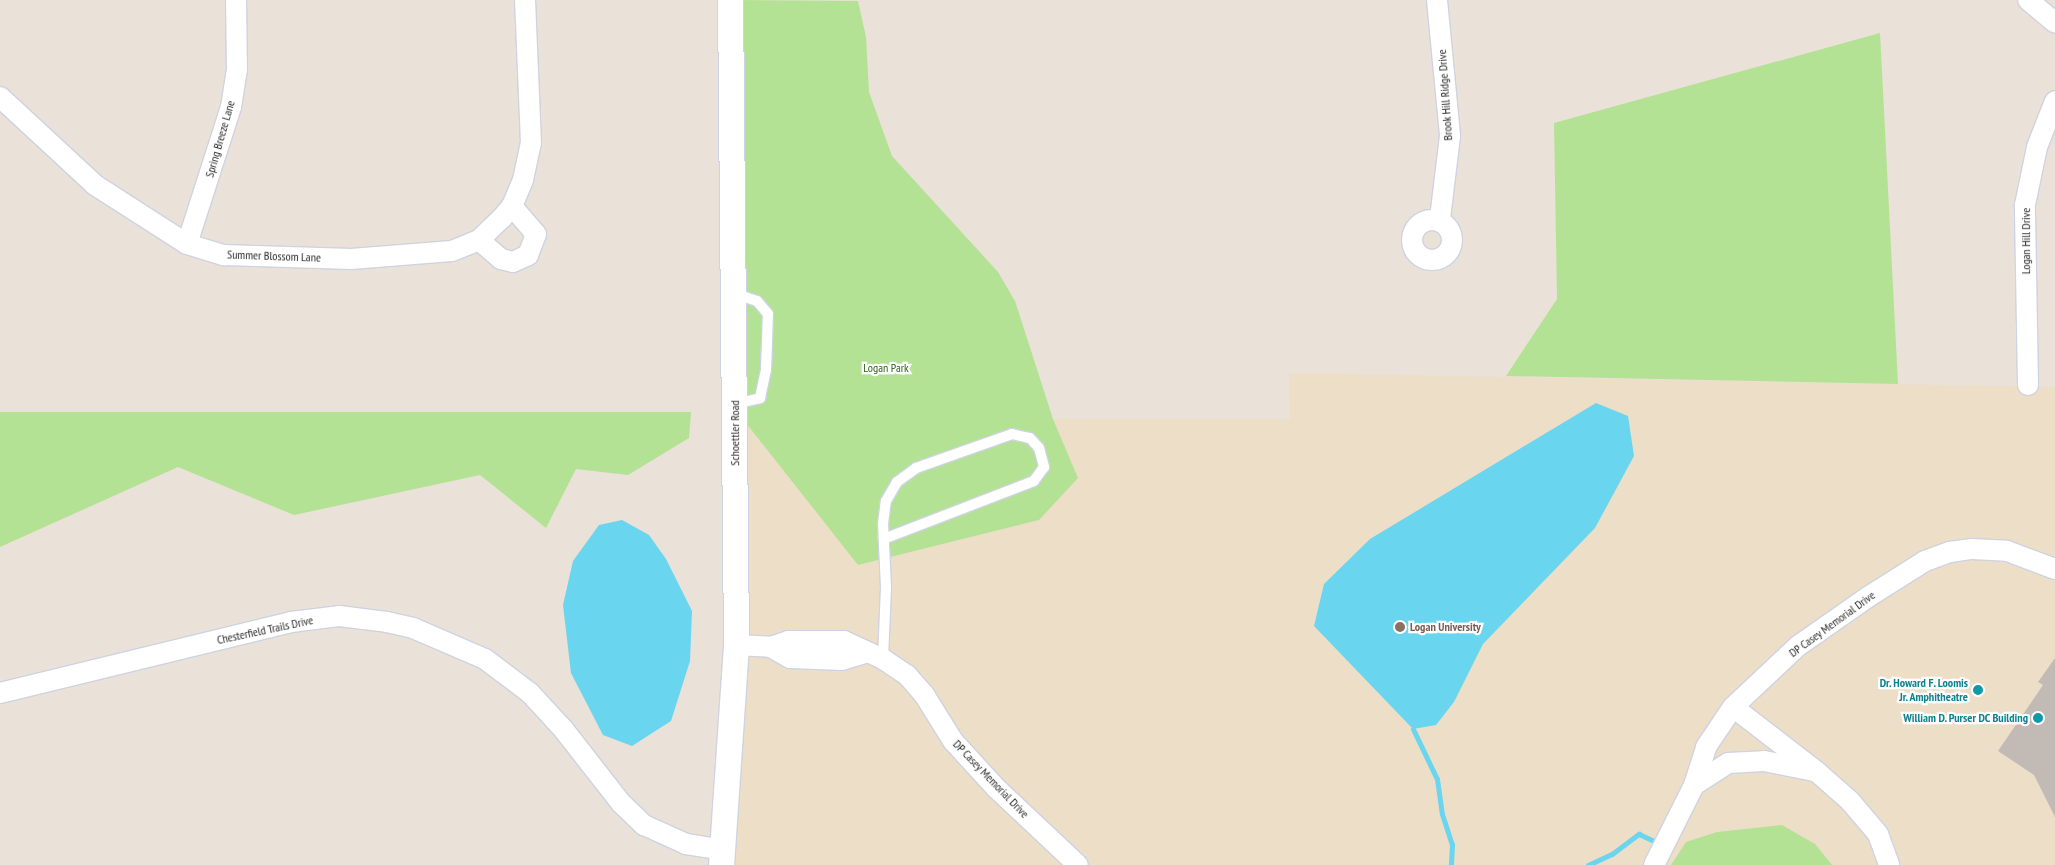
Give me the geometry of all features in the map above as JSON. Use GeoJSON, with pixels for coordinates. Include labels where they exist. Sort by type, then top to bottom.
{"type":"FeatureCollection","features":[{"type":"Feature","properties":{"kind":"street","name":"Spring Breeze Lane"},"geometry":{"type":"LineString","coordinates":[[187,244],[231,107],[237,70],[236,0]]}},
{"type":"Feature","properties":{"kind":"street","name":"Summer Blossom Lane"},"geometry":{"type":"LineString","coordinates":[[0,97],[95,185],[187,244],[224,255],[351,259],[452,251],[479,240],[512,206],[524,180],[531,143],[525,0]]}},
{"type":"Feature","properties":{"kind":"street","name":"Schoettler Road"},"geometry":{"type":"LineString","coordinates":[[722,857],[736,645],[735,304],[730,0]]}},
{"type":"Feature","properties":{"kind":"street","name":"Brook Hill Ridge Drive"},"geometry":{"type":"LineString","coordinates":[[1437,0],[1450,136],[1440,219]]}},
{"type":"Feature","properties":{"kind":"street"},"geometry":{"type":"LineString","coordinates":[[2028,0],[2055,23]]}},
{"type":"Feature","properties":{"kind":"street","name":"Logan Hill Drive"},"geometry":{"type":"LineString","coordinates":[[2028,385],[2025,205],[2037,147],[2055,101]]}},
{"type":"Feature","properties":{"kind":"street"},"geometry":{"type":"LineString","coordinates":[[479,240],[501,259],[513,262],[528,255],[536,234],[512,206]]}},
{"type":"Feature","properties":{"kind":"street","name":"DP Casey Memorial Drive"},"geometry":{"type":"LineString","coordinates":[[1654,865],[1694,785],[1706,747],[1733,707],[1798,646],[1925,561],[1950,552],[1972,548],[2007,551],[2055,569]]}},
{"type":"Feature","properties":{"kind":"street","name":"Chesterfield Trails Drive"},"geometry":{"type":"LineString","coordinates":[[0,693],[291,622],[339,616],[387,622],[413,628],[485,659],[530,692],[564,730],[620,804],[644,825],[686,844],[722,857]]}},
{"type":"Feature","properties":{"kind":"street"},"geometry":{"type":"LineString","coordinates":[[736,645],[771,647],[790,658],[842,660],[874,656]]}},
{"type":"Feature","properties":{"kind":"street","name":"DP Casey Memorial Drive"},"geometry":{"type":"LineString","coordinates":[[874,656],[907,674],[925,696],[953,741],[996,788],[1078,865]]}},
{"type":"Feature","properties":{"kind":"street"},"geometry":{"type":"LineString","coordinates":[[1733,707],[1816,771],[1850,802],[1878,834],[1889,865]]}},
{"type":"Feature","properties":{"kind":"street"},"geometry":{"type":"LineString","coordinates":[[1694,785],[1728,763],[1764,761],[1816,771]]}},
{"type":"Feature","properties":{"kind":"lane"},"geometry":{"type":"LineString","coordinates":[[735,304],[745,297],[757,301],[768,314],[766,370],[760,398],[735,404]]}},
{"type":"Feature","properties":{"kind":"lane"},"geometry":{"type":"LineString","coordinates":[[874,656],[886,500],[905,474],[1012,434],[1030,438],[1039,448],[1044,466],[1034,481],[884,539]]}},
{"type":"Feature","properties":{"kind":"shaded area","name":"Logan University"},"geometry":{"type":"Polygon","coordinates":[[[1289,373],[2055,387],[2055,865],[731,865],[742,418],[1078,478],[1053,419],[1290,419],[1289,373]]]}},
{"type":"Feature","properties":{"kind":"green space","name":"Logan Park"},"geometry":{"type":"Polygon","coordinates":[[[739,0],[858,1],[866,37],[869,92],[892,156],[998,272],[1015,301],[1053,419],[1078,478],[1039,520],[858,565],[742,418],[739,0]]]}},
{"type":"Feature","properties":{"kind":"green space"},"geometry":{"type":"Polygon","coordinates":[[[1880,33],[1898,384],[1506,376],[1557,299],[1554,123],[1880,33]]]}},
{"type":"Feature","properties":{"kind":"green space"},"geometry":{"type":"Polygon","coordinates":[[[0,412],[691,412],[689,438],[628,475],[576,469],[546,528],[480,475],[294,515],[178,467],[0,547],[0,412]]]}},
{"type":"Feature","properties":{"kind":"green space"},"geometry":{"type":"Polygon","coordinates":[[[1782,825],[1815,844],[1832,865],[1671,865],[1686,842],[1717,832],[1782,825]]]}},
{"type":"Feature","properties":{"kind":"water"},"geometry":{"type":"Polygon","coordinates":[[[1596,403],[1628,416],[1634,456],[1595,528],[1483,644],[1454,702],[1436,725],[1413,729],[1314,626],[1324,584],[1370,539],[1596,403]]]}},
{"type":"Feature","properties":{"kind":"water"},"geometry":{"type":"Polygon","coordinates":[[[622,520],[649,535],[666,559],[692,611],[690,661],[671,721],[632,746],[603,735],[571,673],[563,605],[573,561],[599,525],[622,520]]]}},
{"type":"Feature","properties":{"kind":"building","name":"William D. Purser DC Building"},"geometry":{"type":"Polygon","coordinates":[[[2055,658],[2055,817],[2034,775],[1998,751],[2043,685],[2038,682],[2055,658]]]}},
{"type":"Feature","properties":{"kind":"waterway"},"geometry":{"type":"LineString","coordinates":[[1413,729],[1437,779],[1442,814],[1452,844],[1451,865]]}},
{"type":"Feature","properties":{"kind":"waterway"},"geometry":{"type":"LineString","coordinates":[[1588,865],[1612,854],[1639,834],[1660,844]]}},
{"type":"Feature","properties":{"kind":"place","name":"Logan University"},"geometry":{"type":"Point","coordinates":[1400,627]}},
{"type":"Feature","properties":{"kind":"place","name":"Dr. Howard F. Loomis Jr. Amphitheatre"},"geometry":{"type":"Point","coordinates":[1978,690]}},
{"type":"Feature","properties":{"kind":"place","name":"William D. Purser DC Building"},"geometry":{"type":"Point","coordinates":[2038,718]}}]}
